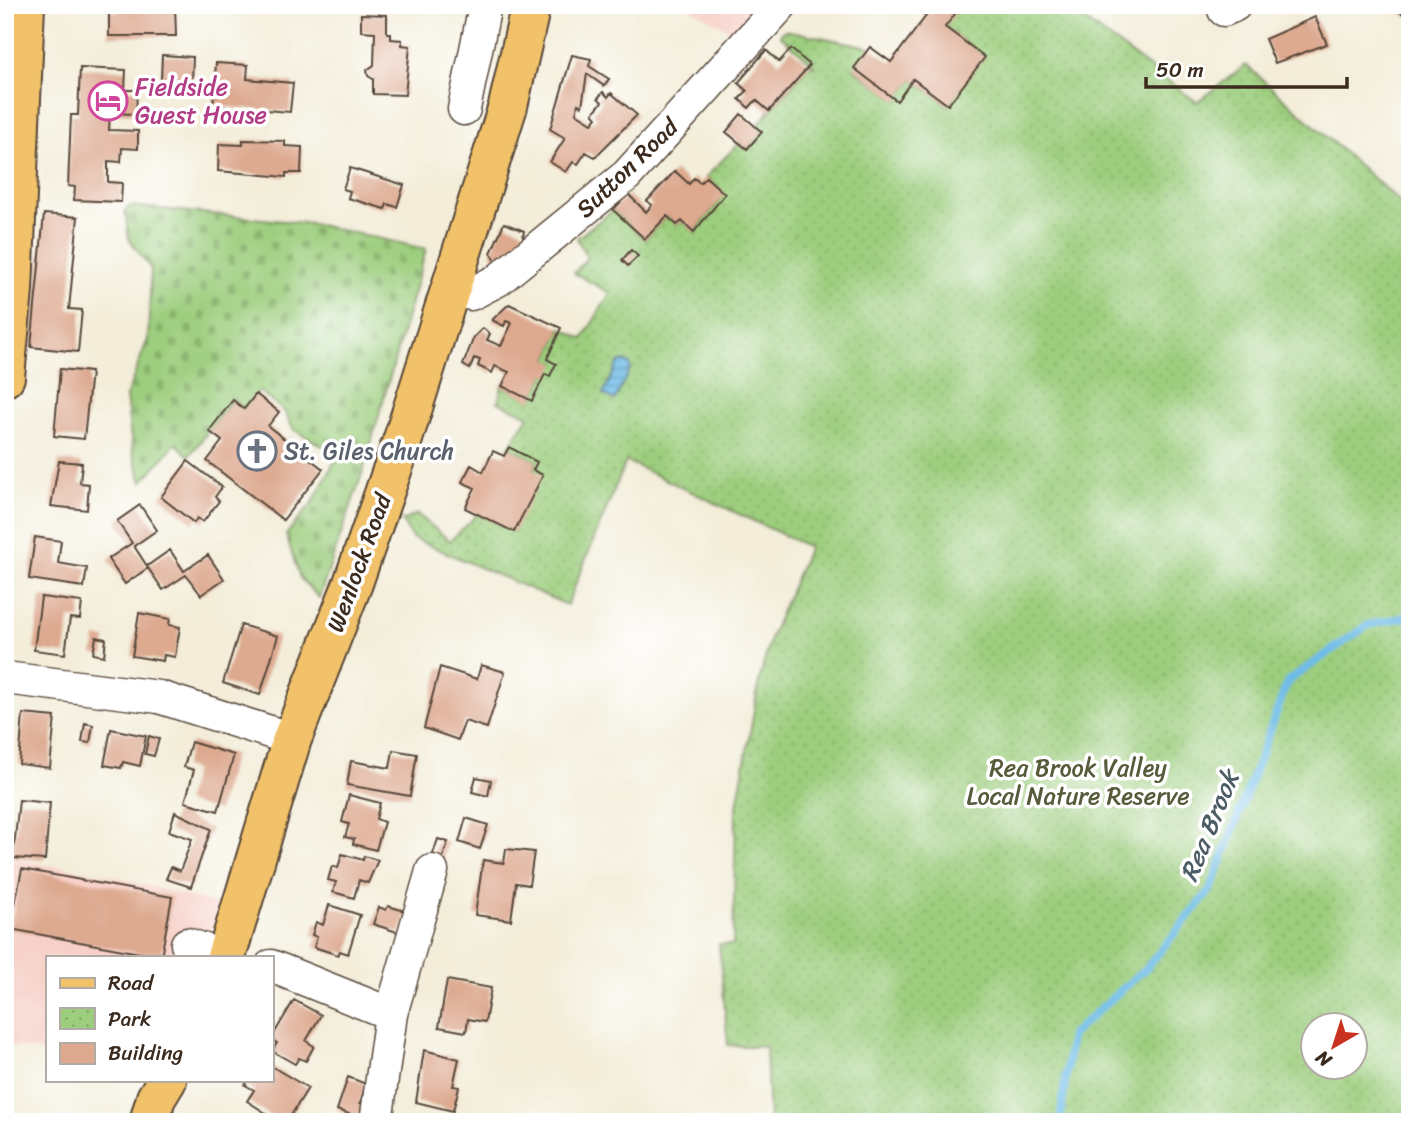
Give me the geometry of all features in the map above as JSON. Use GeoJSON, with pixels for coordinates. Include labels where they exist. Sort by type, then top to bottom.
{"type":"FeatureCollection","features":[{"type":"Feature","properties":{"kind":"main road"},"geometry":{"type":"LineString","coordinates":[[5,377],[13,290],[25,5]]}},
{"type":"Feature","properties":{"kind":"main road","name":"Wenlock Road"},"geometry":{"type":"LineString","coordinates":[[233,955],[292,739],[389,480],[508,106],[531,5]]}},
{"type":"Feature","properties":{"kind":"main road"},"geometry":{"type":"LineString","coordinates":[[124,1122],[157,1100]]}},
{"type":"Feature","properties":{"kind":"street"},"geometry":{"type":"LineString","coordinates":[[464,109],[485,5]]}},
{"type":"Feature","properties":{"kind":"street","name":"Sutton Road"},"geometry":{"type":"LineString","coordinates":[[449,290],[471,294],[498,280],[627,175],[781,5]]}},
{"type":"Feature","properties":{"kind":"street"},"geometry":{"type":"LineString","coordinates":[[5,678],[159,697],[292,739]]}},
{"type":"Feature","properties":{"kind":"street"},"geometry":{"type":"LineString","coordinates":[[376,1122],[391,1014],[432,871]]}},
{"type":"Feature","properties":{"kind":"street"},"geometry":{"type":"LineString","coordinates":[[187,944],[233,955]]}},
{"type":"Feature","properties":{"kind":"street"},"geometry":{"type":"LineString","coordinates":[[273,967],[391,1014]]}},
{"type":"Feature","properties":{"kind":"shaded area"},"geometry":{"type":"Polygon","coordinates":[[[684,5],[762,5],[739,35],[684,5]]]}},
{"type":"Feature","properties":{"kind":"shaded area"},"geometry":{"type":"Polygon","coordinates":[[[5,858],[103,874],[220,905],[205,956],[46,956],[46,1052],[5,1045],[5,858]]]}},
{"type":"Feature","properties":{"kind":"green space","name":"Rea Brook Valley Local Nature Reserve"},"geometry":{"type":"Polygon","coordinates":[[[943,5],[1064,5],[1197,102],[1246,65],[1410,211],[1410,1122],[769,1122],[766,1047],[728,1045],[719,944],[733,945],[736,812],[759,682],[771,636],[809,547],[626,461],[567,605],[412,538],[402,521],[417,514],[450,541],[478,514],[514,532],[537,462],[509,447],[529,416],[498,402],[502,386],[532,400],[545,374],[555,364],[547,359],[561,328],[583,339],[610,293],[574,273],[587,258],[577,238],[613,210],[645,239],[667,216],[677,225],[682,221],[695,232],[724,194],[706,177],[739,143],[747,149],[762,132],[756,127],[810,65],[815,66],[780,35],[785,30],[870,47],[854,69],[897,100],[913,79],[948,105],[984,57],[945,27],[943,5]]]}},
{"type":"Feature","properties":{"kind":"green space"},"geometry":{"type":"Polygon","coordinates":[[[130,206],[314,224],[426,249],[364,468],[319,598],[300,578],[286,535],[313,502],[338,455],[293,429],[284,411],[259,391],[244,409],[233,400],[189,456],[176,443],[142,482],[133,454],[126,397],[148,339],[151,269],[129,239],[125,210],[130,206]]]}},
{"type":"Feature","properties":{"kind":"water"},"geometry":{"type":"Polygon","coordinates":[[[623,361],[630,364],[630,369],[615,400],[603,394],[618,363],[623,361]]]}},
{"type":"Feature","properties":{"kind":"building"},"geometry":{"type":"Polygon","coordinates":[[[118,5],[175,5],[176,36],[109,36],[109,11],[119,11],[118,5]]]}},
{"type":"Feature","properties":{"kind":"building"},"geometry":{"type":"Polygon","coordinates":[[[370,5],[400,5],[399,11],[370,5]]]}},
{"type":"Feature","properties":{"kind":"building"},"geometry":{"type":"Polygon","coordinates":[[[925,5],[943,5],[955,14],[945,27],[985,57],[948,105],[913,79],[897,101],[854,68],[870,47],[891,62],[926,16],[920,12],[925,5]]]}},
{"type":"Feature","properties":{"kind":"building"},"geometry":{"type":"Polygon","coordinates":[[[1391,5],[1410,5],[1410,12],[1407,17],[1391,5]]]}},
{"type":"Feature","properties":{"kind":"building"},"geometry":{"type":"Polygon","coordinates":[[[361,14],[387,15],[387,33],[391,33],[391,39],[402,40],[402,45],[410,46],[405,95],[373,94],[373,79],[368,76],[367,70],[374,65],[375,32],[361,31],[361,14]]]}},
{"type":"Feature","properties":{"kind":"building"},"geometry":{"type":"Polygon","coordinates":[[[1315,17],[1327,44],[1275,63],[1265,39],[1315,17]]]}},
{"type":"Feature","properties":{"kind":"building"},"geometry":{"type":"Polygon","coordinates":[[[791,49],[810,65],[769,111],[756,100],[749,108],[739,99],[747,91],[738,83],[766,50],[779,62],[791,49]]]}},
{"type":"Feature","properties":{"kind":"building"},"geometry":{"type":"Polygon","coordinates":[[[162,55],[193,57],[192,82],[161,81],[162,55]]]}},
{"type":"Feature","properties":{"kind":"building"},"geometry":{"type":"Polygon","coordinates":[[[572,55],[591,59],[589,66],[609,79],[604,86],[587,74],[582,106],[578,104],[576,113],[592,123],[597,117],[593,113],[602,102],[598,98],[603,92],[608,97],[611,93],[637,115],[595,157],[586,152],[578,164],[573,162],[566,172],[550,162],[565,138],[550,129],[572,55]]]}},
{"type":"Feature","properties":{"kind":"building"},"geometry":{"type":"Polygon","coordinates":[[[216,63],[248,65],[247,79],[293,83],[290,112],[213,106],[216,63]]]}},
{"type":"Feature","properties":{"kind":"building"},"geometry":{"type":"Polygon","coordinates":[[[80,68],[126,70],[125,90],[137,90],[136,114],[110,113],[109,130],[138,131],[138,149],[122,148],[121,162],[108,161],[108,182],[122,183],[121,202],[74,200],[75,187],[68,186],[71,115],[78,115],[80,68]]]}},
{"type":"Feature","properties":{"kind":"building"},"geometry":{"type":"Polygon","coordinates":[[[741,114],[762,132],[747,149],[726,132],[741,114]]]}},
{"type":"Feature","properties":{"kind":"building"},"geometry":{"type":"Polygon","coordinates":[[[243,140],[285,141],[285,146],[302,147],[301,173],[286,173],[286,177],[218,171],[219,144],[243,145],[243,140]]]}},
{"type":"Feature","properties":{"kind":"building"},"geometry":{"type":"Polygon","coordinates":[[[350,168],[404,185],[397,207],[387,204],[385,209],[348,198],[350,191],[343,189],[350,168]]]}},
{"type":"Feature","properties":{"kind":"building"},"geometry":{"type":"Polygon","coordinates":[[[675,171],[689,184],[694,178],[700,183],[706,177],[725,194],[694,232],[682,221],[677,225],[667,216],[645,239],[613,210],[628,194],[646,212],[652,205],[647,201],[675,171]]]}},
{"type":"Feature","properties":{"kind":"building"},"geometry":{"type":"Polygon","coordinates":[[[44,214],[78,217],[69,309],[82,310],[78,352],[31,347],[44,214]]]}},
{"type":"Feature","properties":{"kind":"building"},"geometry":{"type":"Polygon","coordinates":[[[504,223],[524,231],[521,249],[499,265],[491,253],[504,223]]]}},
{"type":"Feature","properties":{"kind":"building"},"geometry":{"type":"Polygon","coordinates":[[[631,250],[638,256],[628,266],[622,260],[631,250]]]}},
{"type":"Feature","properties":{"kind":"building"},"geometry":{"type":"Polygon","coordinates":[[[509,304],[561,328],[547,359],[556,364],[550,376],[545,374],[532,401],[502,386],[509,372],[495,366],[492,373],[478,366],[480,360],[474,358],[470,369],[463,365],[474,337],[483,328],[490,334],[487,340],[501,346],[512,323],[506,321],[504,326],[492,320],[509,304]]]}},
{"type":"Feature","properties":{"kind":"building"},"geometry":{"type":"Polygon","coordinates":[[[60,369],[91,372],[84,439],[54,436],[60,369]]]}},
{"type":"Feature","properties":{"kind":"building","name":"St. Giles Church"},"geometry":{"type":"Polygon","coordinates":[[[256,394],[279,412],[268,426],[323,469],[283,520],[207,461],[222,441],[209,431],[233,400],[244,409],[256,394]]]}},
{"type":"Feature","properties":{"kind":"building"},"geometry":{"type":"Polygon","coordinates":[[[509,447],[537,462],[533,470],[543,475],[514,532],[465,508],[475,488],[462,482],[471,465],[483,472],[493,451],[504,456],[509,447]]]}},
{"type":"Feature","properties":{"kind":"building"},"geometry":{"type":"Polygon","coordinates":[[[59,461],[82,463],[80,483],[89,484],[87,510],[51,506],[59,461]]]}},
{"type":"Feature","properties":{"kind":"building"},"geometry":{"type":"Polygon","coordinates":[[[188,461],[222,487],[215,497],[219,501],[203,522],[197,518],[194,523],[161,497],[188,461]]]}},
{"type":"Feature","properties":{"kind":"building"},"geometry":{"type":"Polygon","coordinates":[[[140,505],[157,530],[134,546],[147,566],[170,550],[184,571],[208,555],[224,579],[201,595],[186,575],[163,590],[148,568],[125,584],[108,559],[132,543],[117,521],[140,505]]]}},
{"type":"Feature","properties":{"kind":"building"},"geometry":{"type":"Polygon","coordinates":[[[35,537],[61,541],[58,563],[87,568],[84,587],[29,579],[35,537]]]}},
{"type":"Feature","properties":{"kind":"building"},"geometry":{"type":"Polygon","coordinates":[[[41,597],[82,602],[80,619],[70,618],[65,654],[34,650],[41,597]]]}},
{"type":"Feature","properties":{"kind":"building"},"geometry":{"type":"Polygon","coordinates":[[[139,613],[170,619],[169,625],[180,627],[175,657],[164,655],[163,661],[132,656],[139,613]]]}},
{"type":"Feature","properties":{"kind":"building"},"geometry":{"type":"Polygon","coordinates":[[[241,625],[278,636],[260,695],[223,683],[241,625]]]}},
{"type":"Feature","properties":{"kind":"building"},"geometry":{"type":"Polygon","coordinates":[[[96,637],[106,639],[104,656],[93,654],[96,637]]]}},
{"type":"Feature","properties":{"kind":"building"},"geometry":{"type":"Polygon","coordinates":[[[481,665],[505,672],[487,728],[465,721],[458,740],[424,728],[440,667],[477,679],[481,665]]]}},
{"type":"Feature","properties":{"kind":"building"},"geometry":{"type":"Polygon","coordinates":[[[23,714],[55,717],[50,768],[19,764],[23,714]]]}},
{"type":"Feature","properties":{"kind":"building"},"geometry":{"type":"Polygon","coordinates":[[[85,723],[93,725],[90,743],[82,742],[85,723]]]}},
{"type":"Feature","properties":{"kind":"building"},"geometry":{"type":"Polygon","coordinates":[[[111,729],[146,736],[140,766],[123,762],[121,768],[104,765],[111,729]]]}},
{"type":"Feature","properties":{"kind":"building"},"geometry":{"type":"Polygon","coordinates":[[[149,736],[159,739],[154,756],[145,754],[149,736]]]}},
{"type":"Feature","properties":{"kind":"building"},"geometry":{"type":"Polygon","coordinates":[[[191,742],[234,755],[218,811],[185,802],[194,770],[184,767],[191,742]]]}},
{"type":"Feature","properties":{"kind":"building"},"geometry":{"type":"Polygon","coordinates":[[[393,750],[417,754],[410,796],[347,785],[351,761],[390,768],[393,750]]]}},
{"type":"Feature","properties":{"kind":"building"},"geometry":{"type":"Polygon","coordinates":[[[476,777],[491,780],[488,796],[472,792],[476,777]]]}},
{"type":"Feature","properties":{"kind":"building"},"geometry":{"type":"Polygon","coordinates":[[[349,795],[380,803],[376,819],[384,822],[376,850],[353,844],[354,839],[345,837],[349,824],[342,822],[349,795]]]}},
{"type":"Feature","properties":{"kind":"building"},"geometry":{"type":"Polygon","coordinates":[[[19,800],[50,803],[45,860],[13,858],[19,800]]]}},
{"type":"Feature","properties":{"kind":"building"},"geometry":{"type":"Polygon","coordinates":[[[175,812],[211,829],[191,887],[166,879],[171,867],[180,871],[192,839],[169,831],[175,812]]]}},
{"type":"Feature","properties":{"kind":"building"},"geometry":{"type":"Polygon","coordinates":[[[466,818],[488,825],[480,849],[459,842],[466,818]]]}},
{"type":"Feature","properties":{"kind":"building"},"geometry":{"type":"Polygon","coordinates":[[[438,839],[448,842],[441,863],[431,860],[438,839]]]}},
{"type":"Feature","properties":{"kind":"building"},"geometry":{"type":"Polygon","coordinates":[[[506,849],[534,852],[529,885],[516,883],[511,920],[475,915],[483,860],[504,863],[506,849]]]}},
{"type":"Feature","properties":{"kind":"building"},"geometry":{"type":"Polygon","coordinates":[[[342,854],[363,860],[364,856],[378,860],[368,883],[359,880],[354,898],[333,892],[336,882],[328,880],[332,866],[338,868],[342,854]]]}},
{"type":"Feature","properties":{"kind":"building"},"geometry":{"type":"Polygon","coordinates":[[[22,869],[172,897],[161,956],[10,929],[22,869]]]}},
{"type":"Feature","properties":{"kind":"building"},"geometry":{"type":"Polygon","coordinates":[[[329,905],[360,915],[348,954],[340,951],[338,955],[314,947],[317,937],[312,935],[316,922],[323,925],[329,905]]]}},
{"type":"Feature","properties":{"kind":"building"},"geometry":{"type":"Polygon","coordinates":[[[388,906],[408,912],[400,933],[373,924],[379,907],[386,910],[388,906]]]}},
{"type":"Feature","properties":{"kind":"building"},"geometry":{"type":"Polygon","coordinates":[[[447,980],[491,988],[485,1022],[468,1019],[466,1032],[439,1027],[447,980]]]}},
{"type":"Feature","properties":{"kind":"building"},"geometry":{"type":"Polygon","coordinates":[[[294,1000],[321,1015],[306,1041],[314,1046],[306,1061],[299,1058],[295,1064],[273,1052],[277,1043],[273,1040],[273,1036],[294,1000]]]}},
{"type":"Feature","properties":{"kind":"building"},"geometry":{"type":"Polygon","coordinates":[[[424,1050],[459,1059],[453,1086],[459,1087],[453,1111],[416,1102],[424,1050]]]}},
{"type":"Feature","properties":{"kind":"building"},"geometry":{"type":"Polygon","coordinates":[[[273,1067],[308,1088],[287,1122],[280,1122],[247,1101],[254,1090],[245,1085],[247,1082],[273,1082],[273,1067]]]}},
{"type":"Feature","properties":{"kind":"building"},"geometry":{"type":"Polygon","coordinates":[[[348,1077],[366,1084],[360,1103],[365,1104],[361,1118],[337,1110],[348,1077]]]}},
{"type":"Feature","properties":{"kind":"waterway","name":"Rea Brook"},"geometry":{"type":"LineString","coordinates":[[1060,1122],[1071,1035],[1148,966],[1211,889],[1288,681],[1368,625],[1410,616]]}},
{"type":"Feature","properties":{"kind":"place","name":"Fieldside Guest House"},"geometry":{"type":"Point","coordinates":[108,101]}},
{"type":"Feature","properties":{"kind":"place","name":"St. Giles Church"},"geometry":{"type":"Point","coordinates":[257,451]}}]}
